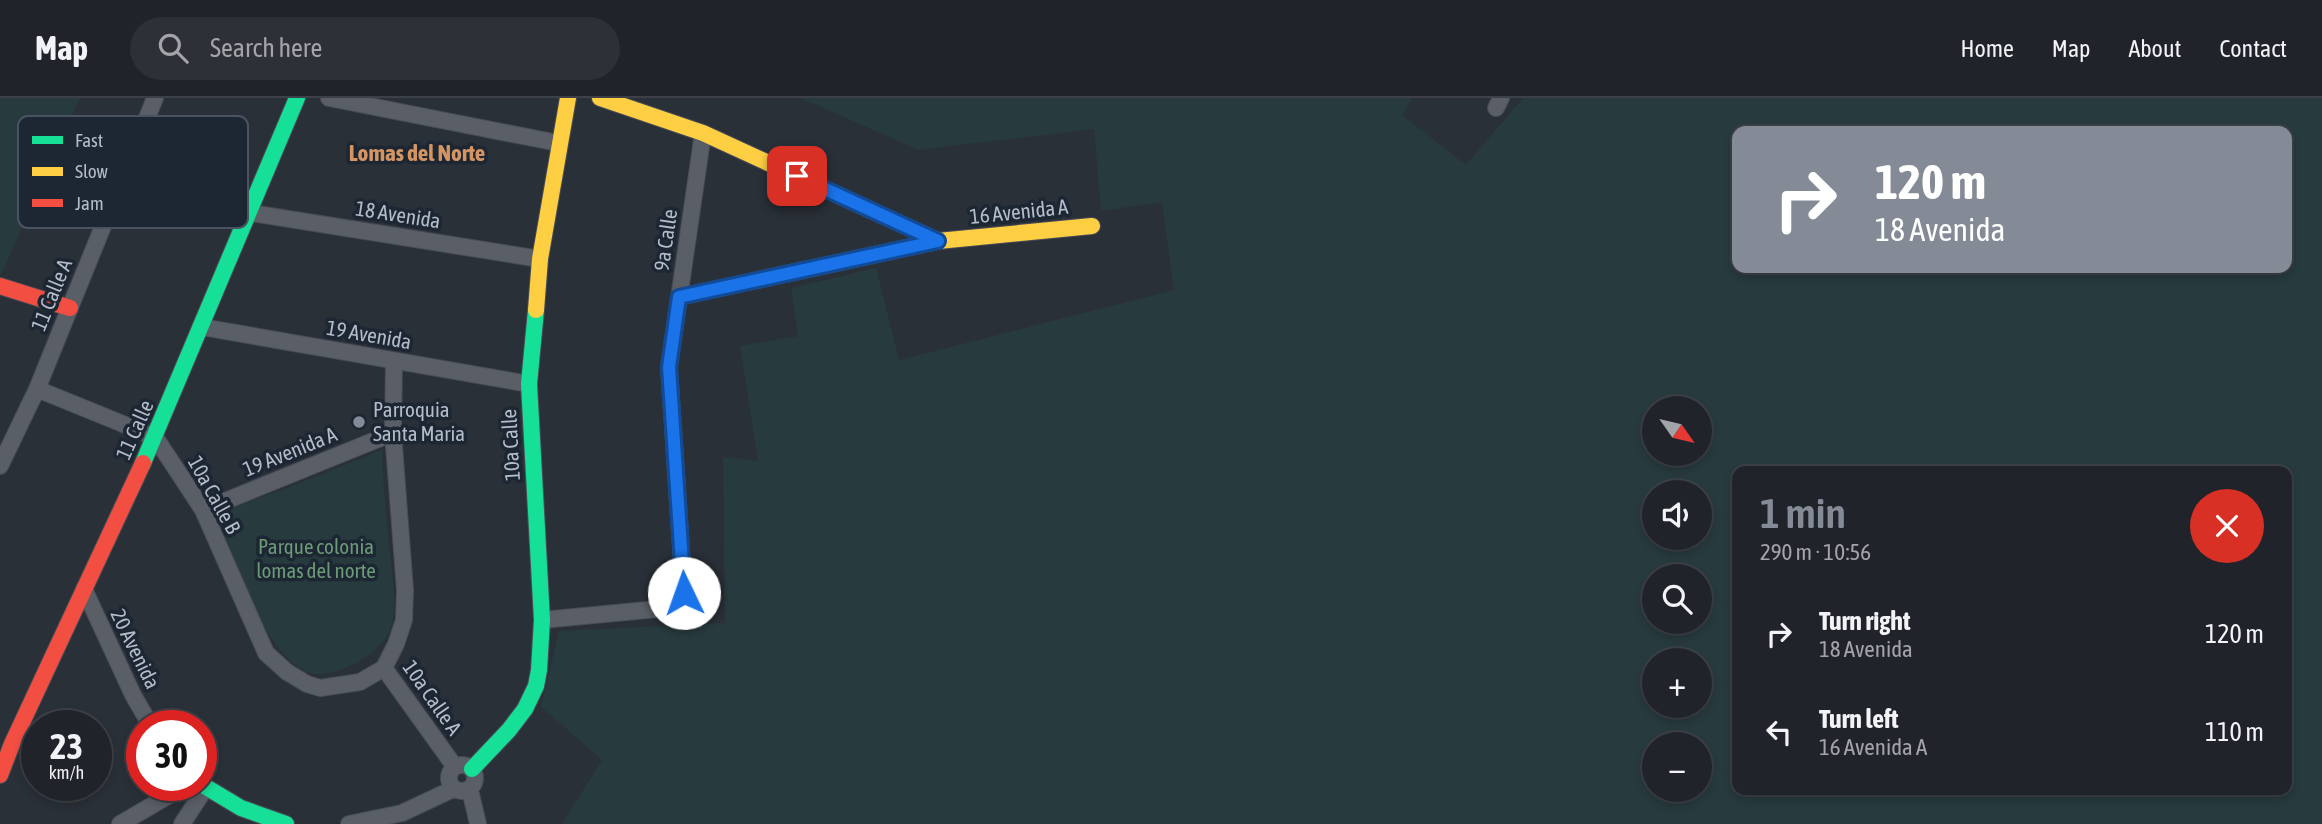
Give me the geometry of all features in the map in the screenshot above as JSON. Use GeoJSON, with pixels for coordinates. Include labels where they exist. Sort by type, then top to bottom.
{"type":"FeatureCollection","features":[{"type":"Feature","properties":{"kind":"street","name":"11 Calle A"},"geometry":{"type":"LineString","coordinates":[[148,116],[155,98]]}},
{"type":"Feature","properties":{"kind":"street","name":"11 Calle"},"geometry":{"type":"LineString","coordinates":[[248,220],[297,98]]}},
{"type":"Feature","properties":{"kind":"street"},"geometry":{"type":"LineString","coordinates":[[329,98],[558,143]]}},
{"type":"Feature","properties":{"kind":"street","name":"10a Calle"},"geometry":{"type":"LineString","coordinates":[[472,769],[519,716],[535,689],[541,658],[542,620],[529,384],[540,258],[568,98]]}},
{"type":"Feature","properties":{"kind":"street"},"geometry":{"type":"LineString","coordinates":[[600,98],[703,133],[938,241]]}},
{"type":"Feature","properties":{"kind":"street","name":"9a Calle"},"geometry":{"type":"LineString","coordinates":[[542,620],[668,608],[679,603],[684,593],[669,367],[703,133]]}},
{"type":"Feature","properties":{"kind":"street","name":"18 Avenida"},"geometry":{"type":"LineString","coordinates":[[251,213],[540,258]]}},
{"type":"Feature","properties":{"kind":"street","name":"16 Avenida A"},"geometry":{"type":"LineString","coordinates":[[938,241],[1092,226]]}},
{"type":"Feature","properties":{"kind":"street","name":"11 Calle A"},"geometry":{"type":"LineString","coordinates":[[0,466],[37,389],[102,228]]}},
{"type":"Feature","properties":{"kind":"street","name":"11 Calle"},"geometry":{"type":"LineString","coordinates":[[0,775],[155,437],[245,228]]}},
{"type":"Feature","properties":{"kind":"street"},"geometry":{"type":"LineString","coordinates":[[679,297],[938,241]]}},
{"type":"Feature","properties":{"kind":"street"},"geometry":{"type":"LineString","coordinates":[[0,286],[70,307]]}},
{"type":"Feature","properties":{"kind":"street","name":"19 Avenida"},"geometry":{"type":"LineString","coordinates":[[202,327],[529,384]]}},
{"type":"Feature","properties":{"kind":"street","name":"10a Calle A"},"geometry":{"type":"LineString","coordinates":[[394,361],[393,433],[405,590],[404,620],[384,668],[454,767]]}},
{"type":"Feature","properties":{"kind":"street"},"geometry":{"type":"LineString","coordinates":[[37,389],[155,437]]}},
{"type":"Feature","properties":{"kind":"street","name":"19 Avenida A"},"geometry":{"type":"LineString","coordinates":[[203,510],[393,433]]}},
{"type":"Feature","properties":{"kind":"street","name":"10a Calle B"},"geometry":{"type":"LineString","coordinates":[[155,437],[203,510],[266,653],[287,672],[320,688],[359,682],[384,668]]}},
{"type":"Feature","properties":{"kind":"street","name":"20 Avenida"},"geometry":{"type":"LineString","coordinates":[[84,589],[142,710]]}},
{"type":"Feature","properties":{"kind":"street"},"geometry":{"type":"LineString","coordinates":[[349,824],[402,813],[461,789],[475,784],[476,776],[467,765],[454,767],[449,782],[461,789],[479,823]]}},
{"type":"Feature","properties":{"kind":"street"},"geometry":{"type":"LineString","coordinates":[[217,794],[241,808],[286,824]]}},
{"type":"Feature","properties":{"kind":"street"},"geometry":{"type":"LineString","coordinates":[[120,824],[159,801]]}},
{"type":"Feature","properties":{"kind":"street"},"geometry":{"type":"LineString","coordinates":[[183,824],[196,801]]}},
{"type":"Feature","properties":{"kind":"green space"},"geometry":{"type":"Polygon","coordinates":[[[0,98],[80,98],[72,116],[18,116],[18,228],[22,228],[0,274],[0,98]]]}},
{"type":"Feature","properties":{"kind":"green space"},"geometry":{"type":"Polygon","coordinates":[[[801,98],[1412,98],[1402,115],[1466,165],[1523,98],[2322,98],[2322,824],[562,824],[602,760],[541,707],[559,631],[725,623],[723,457],[758,461],[740,346],[798,336],[791,288],[876,268],[899,360],[1174,290],[1162,202],[1101,211],[1094,129],[918,150],[801,98]]]}},
{"type":"Feature","properties":{"kind":"green space","name":"Parque colonia lomas del norte"},"geometry":{"type":"Polygon","coordinates":[[[382,450],[394,593],[391,628],[379,646],[356,663],[331,673],[305,671],[275,644],[263,625],[218,522],[221,510],[285,489],[382,450]]]}},
{"type":"Feature","properties":{"kind":"traffic: fast"},"geometry":{"type":"LineString","coordinates":[[248,214],[297,98]]}},
{"type":"Feature","properties":{"kind":"traffic: fast"},"geometry":{"type":"LineString","coordinates":[[143,463],[242,228]]}},
{"type":"Feature","properties":{"kind":"traffic: fast"},"geometry":{"type":"LineString","coordinates":[[472,769],[525,709],[536,686],[539,670],[542,620],[529,384],[536,310]]}},
{"type":"Feature","properties":{"kind":"traffic: fast"},"geometry":{"type":"LineString","coordinates":[[217,794],[241,808],[286,824]]}},
{"type":"Feature","properties":{"kind":"traffic: slow"},"geometry":{"type":"LineString","coordinates":[[536,310],[540,259],[568,98]]}},
{"type":"Feature","properties":{"kind":"traffic: slow"},"geometry":{"type":"LineString","coordinates":[[600,98],[703,133],[938,241],[1092,226]]}},
{"type":"Feature","properties":{"kind":"traffic: jam"},"geometry":{"type":"LineString","coordinates":[[0,286],[70,308]]}},
{"type":"Feature","properties":{"kind":"traffic: jam"},"geometry":{"type":"LineString","coordinates":[[0,775],[143,463]]}},
{"type":"Feature","properties":{"kind":"place","name":"Parroquia Santa Maria"},"geometry":{"type":"Point","coordinates":[359,422]}},
{"type":"Feature","properties":{"kind":"district","name":"Lomas del Norte"},"geometry":{"type":"Point","coordinates":[417,153]}},
{"type":"Feature","properties":{"kind":"route"},"geometry":{"type":"LineString","coordinates":[[684,593],[669,367],[679,297],[938,241],[797,176]]}}]}
